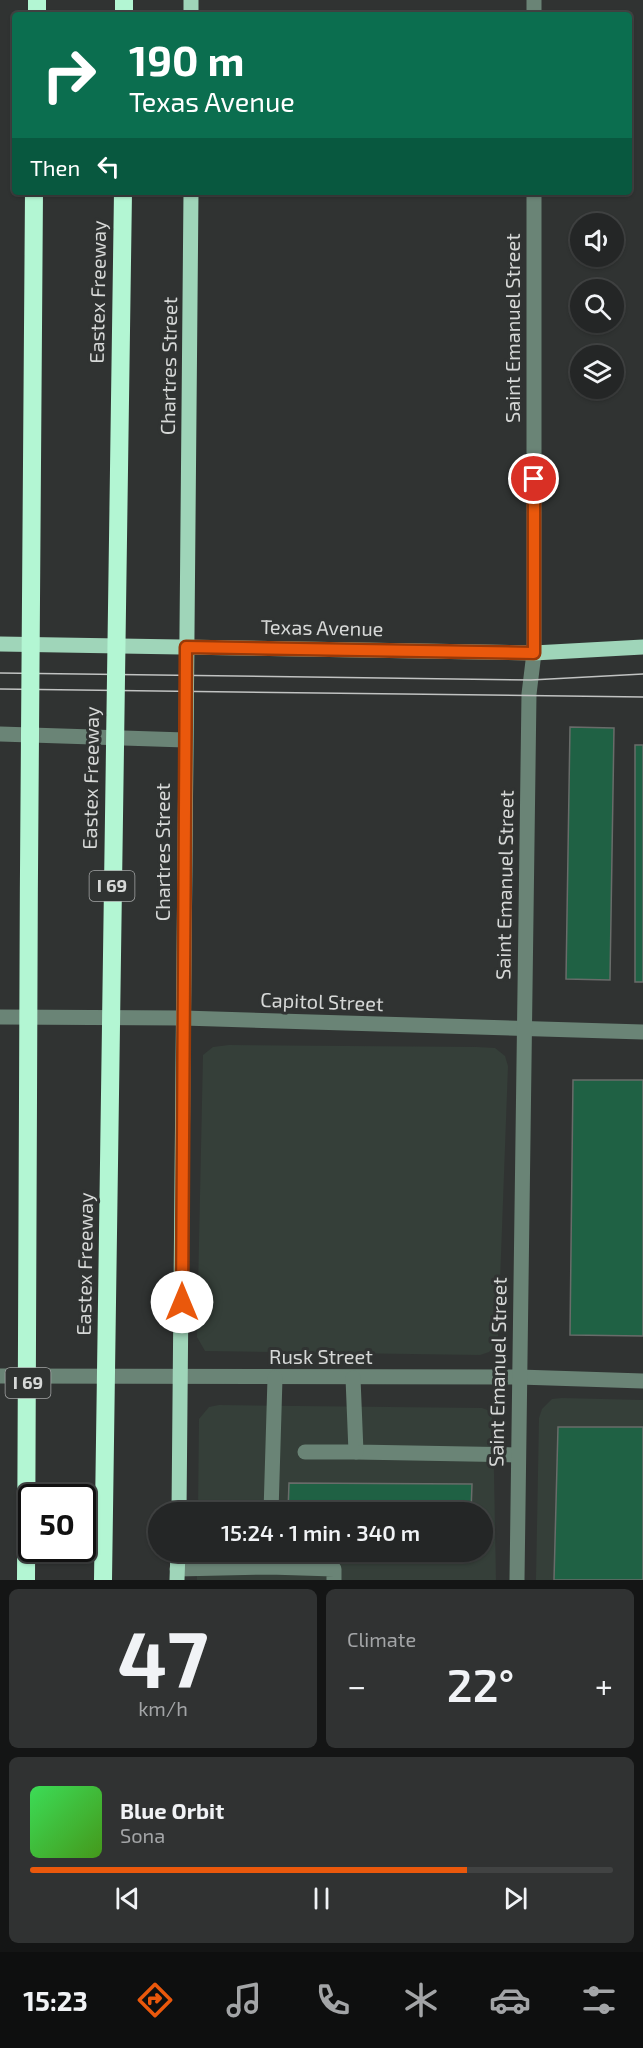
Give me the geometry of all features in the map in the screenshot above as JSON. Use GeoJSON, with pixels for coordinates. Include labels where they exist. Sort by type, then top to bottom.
{"type":"FeatureCollection","features":[{"type":"Feature","properties":{"kind":"highway","name":"I 69"},"geometry":{"type":"LineString","coordinates":[[26,1580],[29,1187],[28,581],[34,195]]}},
{"type":"Feature","properties":{"kind":"highway","name":"Eastex Freeway"},"geometry":{"type":"LineString","coordinates":[[104,1580],[123,195]]}},
{"type":"Feature","properties":{"kind":"main road","name":"Chartres Street"},"geometry":{"type":"LineString","coordinates":[[179,1502],[182,1378],[185,740],[192,303],[191,195]]}},
{"type":"Feature","properties":{"kind":"main road","name":"Texas Avenue"},"geometry":{"type":"LineString","coordinates":[[0,644],[534,653],[643,647]]}},
{"type":"Feature","properties":{"kind":"street","name":"Saint Emanuel Street"},"geometry":{"type":"LineString","coordinates":[[517,1580],[529,694],[534,653],[534,195]]}},
{"type":"Feature","properties":{"kind":"street"},"geometry":{"type":"LineString","coordinates":[[0,734],[185,740]]}},
{"type":"Feature","properties":{"kind":"street","name":"Capitol Street"},"geometry":{"type":"LineString","coordinates":[[0,1017],[183,1018],[643,1032]]}},
{"type":"Feature","properties":{"kind":"street","name":"Rusk Street"},"geometry":{"type":"LineString","coordinates":[[0,1376],[519,1377],[643,1381]]}},
{"type":"Feature","properties":{"kind":"street"},"geometry":{"type":"LineString","coordinates":[[271,1502],[275,1378]]}},
{"type":"Feature","properties":{"kind":"street"},"geometry":{"type":"LineString","coordinates":[[353,1378],[356,1452]]}},
{"type":"Feature","properties":{"kind":"street"},"geometry":{"type":"LineString","coordinates":[[305,1452],[518,1455]]}},
{"type":"Feature","properties":{"kind":"street"},"geometry":{"type":"LineString","coordinates":[[177,1574],[251,1562]]}},
{"type":"Feature","properties":{"kind":"street"},"geometry":{"type":"LineString","coordinates":[[288,1562],[334,1569],[334,1580]]}},
{"type":"Feature","properties":{"kind":"shaded area"},"geometry":{"type":"Polygon","coordinates":[[[229,1045],[477,1047],[495,1048],[505,1056],[508,1066],[498,1336],[496,1345],[489,1352],[480,1355],[205,1351],[197,1337],[203,1055],[213,1047],[229,1045]]]}},
{"type":"Feature","properties":{"kind":"shaded area"},"geometry":{"type":"Polygon","coordinates":[[[552,1399],[643,1400],[643,1580],[536,1580],[539,1418],[542,1409],[552,1399]]]}},
{"type":"Feature","properties":{"kind":"shaded area"},"geometry":{"type":"Polygon","coordinates":[[[219,1405],[482,1408],[490,1411],[493,1421],[496,1580],[197,1580],[197,1562],[493,1562],[493,1502],[198,1502],[199,1419],[209,1407],[219,1405]]]}},
{"type":"Feature","properties":{"kind":"building"},"geometry":{"type":"Polygon","coordinates":[[[570,727],[614,728],[610,980],[566,979],[570,727]]]}},
{"type":"Feature","properties":{"kind":"building"},"geometry":{"type":"Polygon","coordinates":[[[635,745],[643,745],[643,982],[635,982],[635,745]]]}},
{"type":"Feature","properties":{"kind":"building"},"geometry":{"type":"Polygon","coordinates":[[[573,1080],[643,1080],[643,1336],[570,1335],[573,1080]]]}},
{"type":"Feature","properties":{"kind":"building"},"geometry":{"type":"Polygon","coordinates":[[[558,1427],[643,1427],[643,1580],[554,1580],[558,1427]]]}},
{"type":"Feature","properties":{"kind":"building"},"geometry":{"type":"Polygon","coordinates":[[[289,1483],[472,1484],[471,1502],[288,1502],[289,1483]]]}},
{"type":"Feature","properties":{"kind":"tram line"},"geometry":{"type":"LineString","coordinates":[[0,673],[531,680],[643,674]]}},
{"type":"Feature","properties":{"kind":"tram line"},"geometry":{"type":"LineString","coordinates":[[0,689],[643,697]]}},
{"type":"Feature","properties":{"kind":"route"},"geometry":{"type":"LineString","coordinates":[[182,1302],[186,647],[534,653],[534,479]]}}]}
